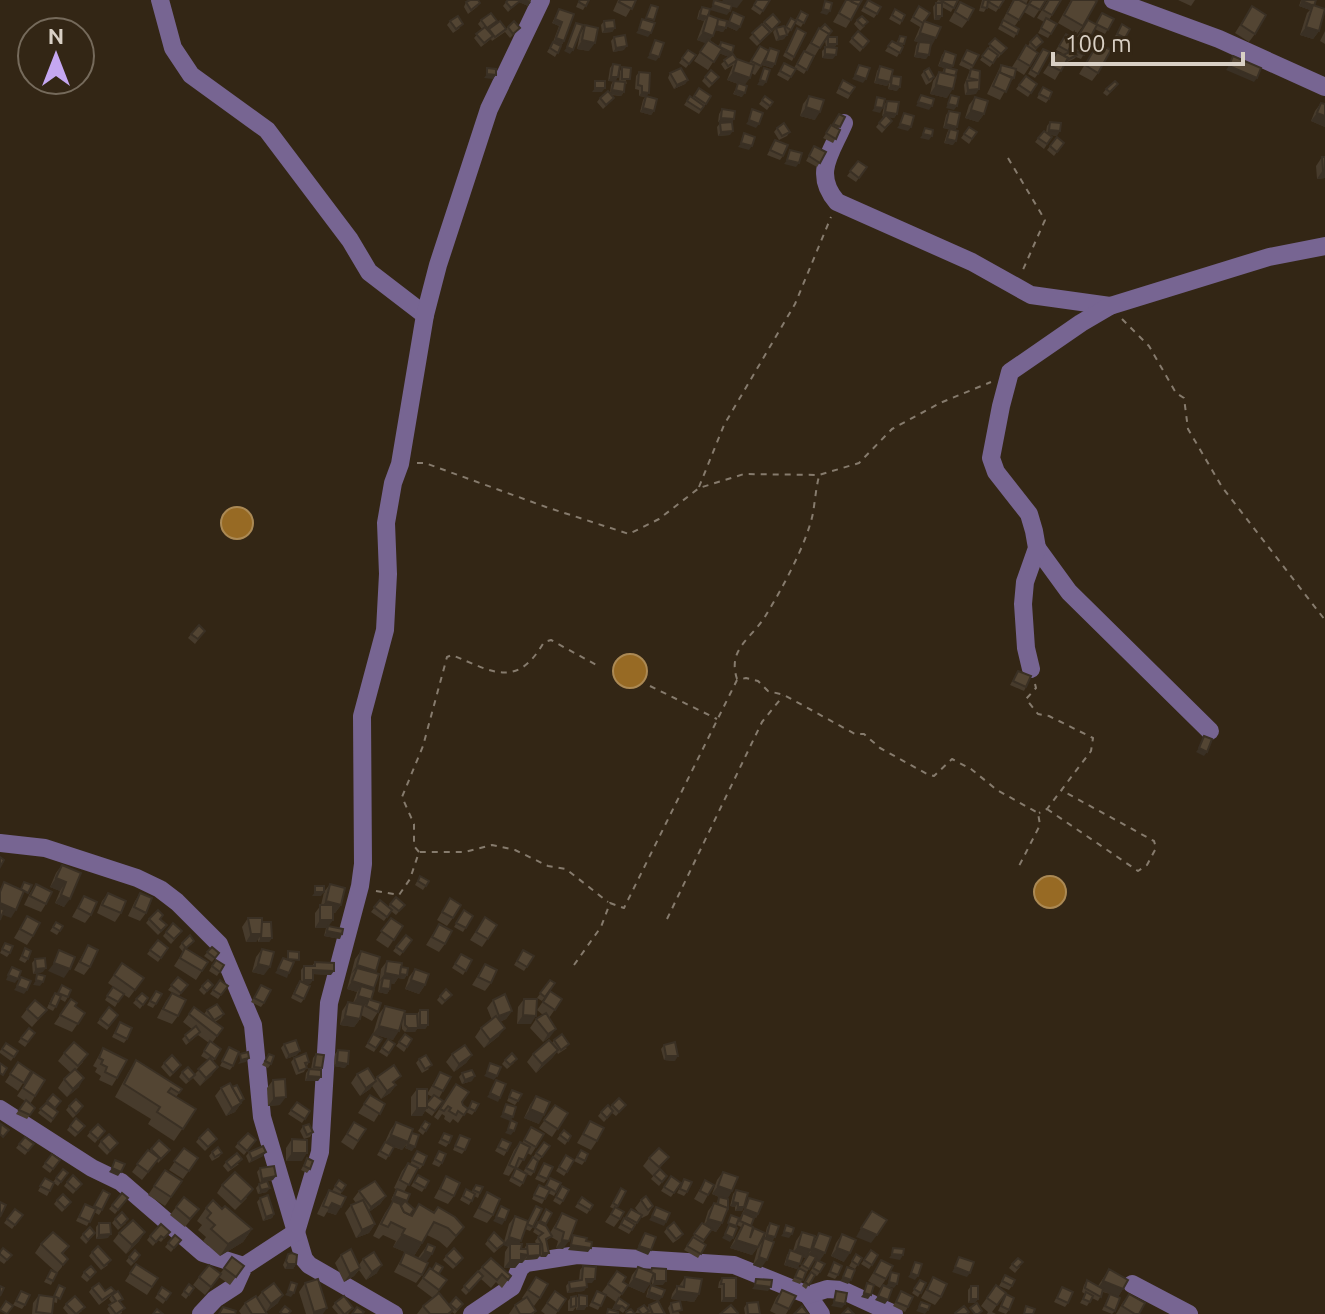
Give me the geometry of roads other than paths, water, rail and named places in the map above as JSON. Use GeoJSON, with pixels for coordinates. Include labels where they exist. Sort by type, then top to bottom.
{"type":"FeatureCollection","features":[{"type":"Feature","properties":{"kind":"street"},"geometry":{"type":"LineString","coordinates":[[160,0],[173,48],[191,75],[267,130],[350,240],[369,272],[425,315]]}},
{"type":"Feature","properties":{"kind":"street"},"geometry":{"type":"LineString","coordinates":[[201,1314],[215,1299],[235,1286],[244,1266],[296,1232],[320,1152],[329,1003],[363,864],[362,716],[385,630],[388,574],[386,523],[393,483],[400,464],[425,315],[438,265],[489,109],[541,0]]}},
{"type":"Feature","properties":{"kind":"street"},"geometry":{"type":"LineString","coordinates":[[1113,0],[1219,39],[1325,87]]}},
{"type":"Feature","properties":{"kind":"street"},"geometry":{"type":"LineString","coordinates":[[844,123],[825,164],[824,178],[829,193],[837,202],[972,262],[1016,288],[1047,299],[1110,306]]}},
{"type":"Feature","properties":{"kind":"street"},"geometry":{"type":"LineString","coordinates":[[1210,731],[1069,592],[1037,548],[1029,514],[996,472],[991,458],[1010,372],[1110,306],[1269,257],[1325,246]]}},
{"type":"Feature","properties":{"kind":"street"},"geometry":{"type":"LineString","coordinates":[[1031,669],[1023,604],[1025,582],[1037,548]]}},
{"type":"Feature","properties":{"kind":"street"},"geometry":{"type":"LineString","coordinates":[[0,843],[45,848],[137,878],[160,889],[177,902],[219,944],[253,1025],[262,1117],[302,1254],[309,1265],[394,1314]]}},
{"type":"Feature","properties":{"kind":"street"},"geometry":{"type":"LineString","coordinates":[[0,1109],[92,1168],[121,1182],[203,1253],[244,1266]]}},
{"type":"Feature","properties":{"kind":"street"},"geometry":{"type":"LineString","coordinates":[[472,1314],[512,1287],[520,1268],[526,1263],[577,1255],[734,1265],[808,1295],[821,1314]]}},
{"type":"Feature","properties":{"kind":"street"},"geometry":{"type":"LineString","coordinates":[[1132,1284],[1189,1314]]}},
{"type":"Feature","properties":{"kind":"street"},"geometry":{"type":"LineString","coordinates":[[808,1295],[834,1288],[894,1314]]}}]}
